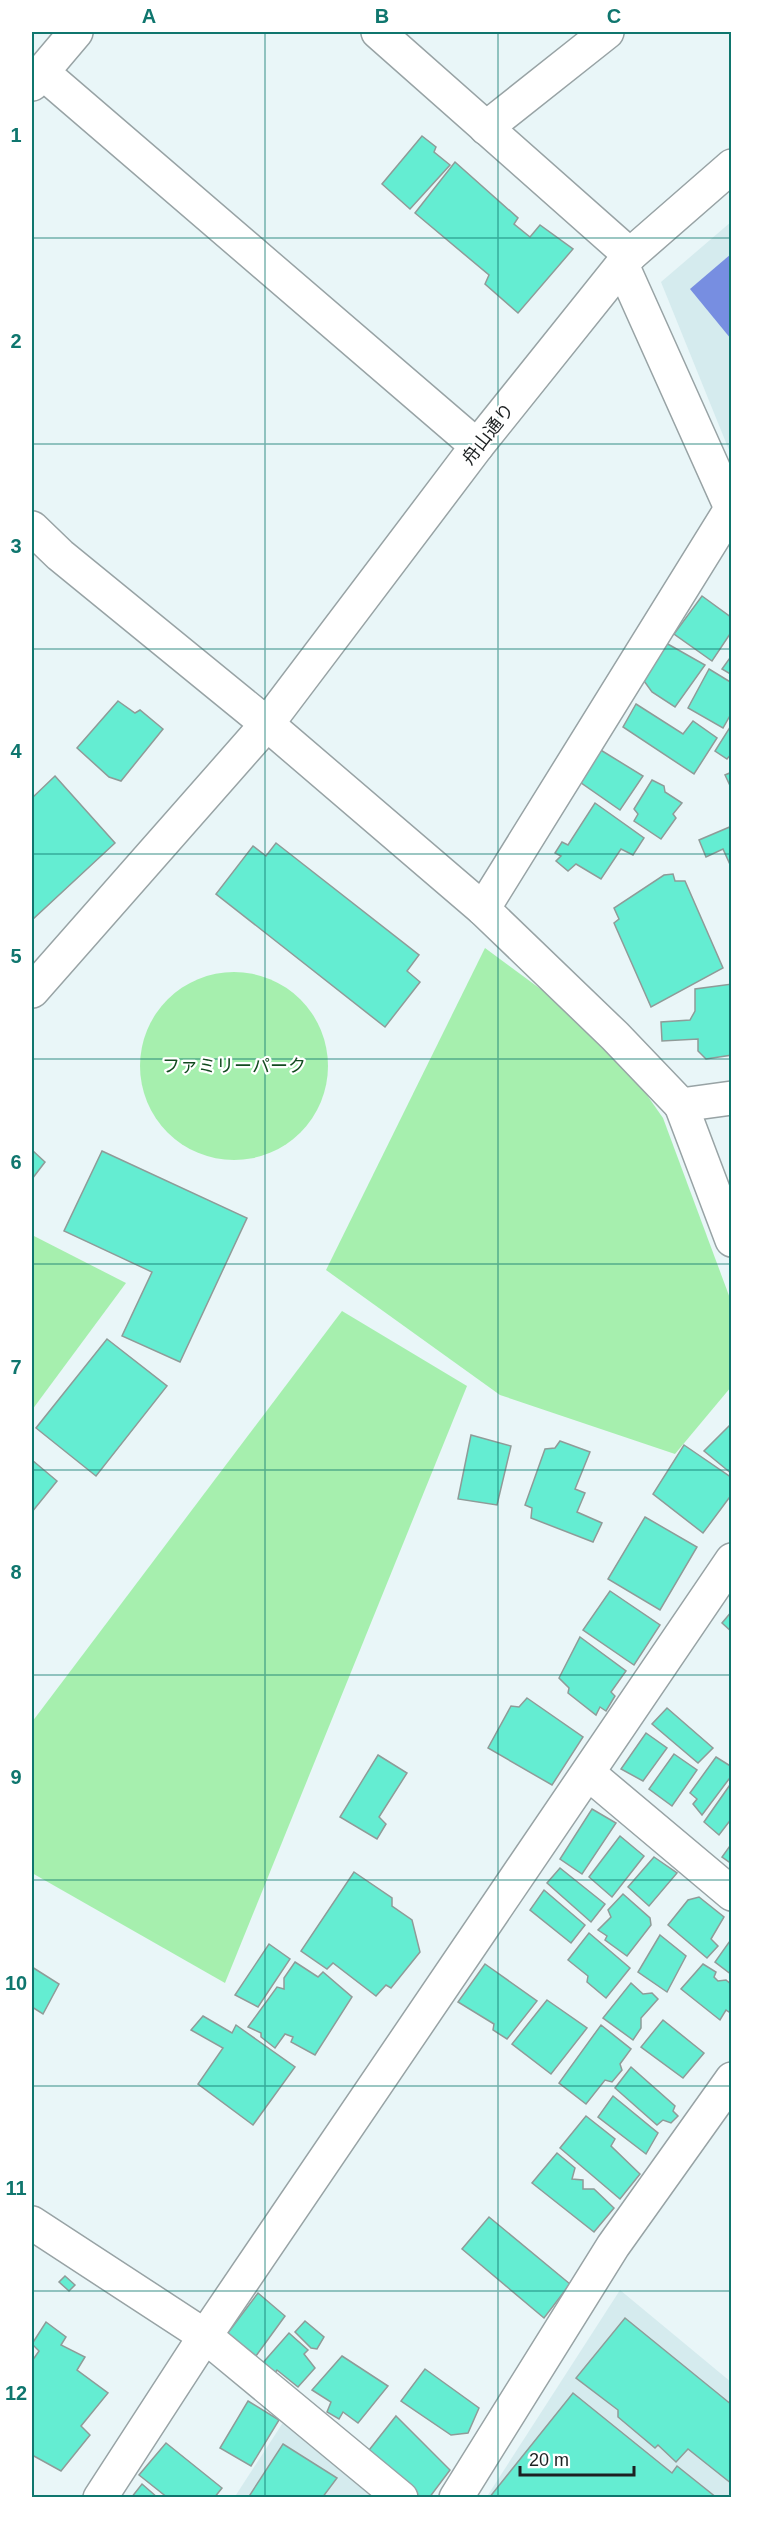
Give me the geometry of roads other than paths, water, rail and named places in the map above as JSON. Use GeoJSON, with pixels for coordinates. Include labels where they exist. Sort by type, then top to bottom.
{"type":"FeatureCollection","features":[{"type":"Feature","properties":{"kind":"street"},"geometry":{"type":"LineString","coordinates":[[76,32],[37,78],[477,446]]}},
{"type":"Feature","properties":{"kind":"street"},"geometry":{"type":"LineString","coordinates":[[378,32],[486,128],[626,261],[731,509],[483,909]]}},
{"type":"Feature","properties":{"kind":"street"},"geometry":{"type":"LineString","coordinates":[[486,128],[607,32]]}},
{"type":"Feature","properties":{"kind":"street","name":"舟山通り"},"geometry":{"type":"LineString","coordinates":[[32,991],[267,724],[477,446],[626,261],[732,166]]}},
{"type":"Feature","properties":{"kind":"street"},"geometry":{"type":"LineString","coordinates":[[32,528],[60,555],[267,724],[483,909],[615,1035],[681,1105],[732,1240]]}},
{"type":"Feature","properties":{"kind":"street"},"geometry":{"type":"LineString","coordinates":[[681,1105],[732,1098]]}},
{"type":"Feature","properties":{"kind":"street"},"geometry":{"type":"LineString","coordinates":[[100,2498],[206,2336],[732,1560]]}},
{"type":"Feature","properties":{"kind":"street"},"geometry":{"type":"LineString","coordinates":[[588,1773],[732,1894]]}},
{"type":"Feature","properties":{"kind":"street"},"geometry":{"type":"LineString","coordinates":[[456,2498],[613,2246],[732,2079]]}},
{"type":"Feature","properties":{"kind":"street"},"geometry":{"type":"LineString","coordinates":[[32,2223],[206,2336],[401,2498]]}},
{"type":"Feature","properties":{"kind":"water"},"geometry":{"type":"Polygon","coordinates":[[[731,254],[731,339],[690,289],[731,254]]]}},
{"type":"Feature","properties":{"kind":"park label","name":"ファミリーパーク"},"geometry":{"type":"Point","coordinates":[234,1066]}}]}
